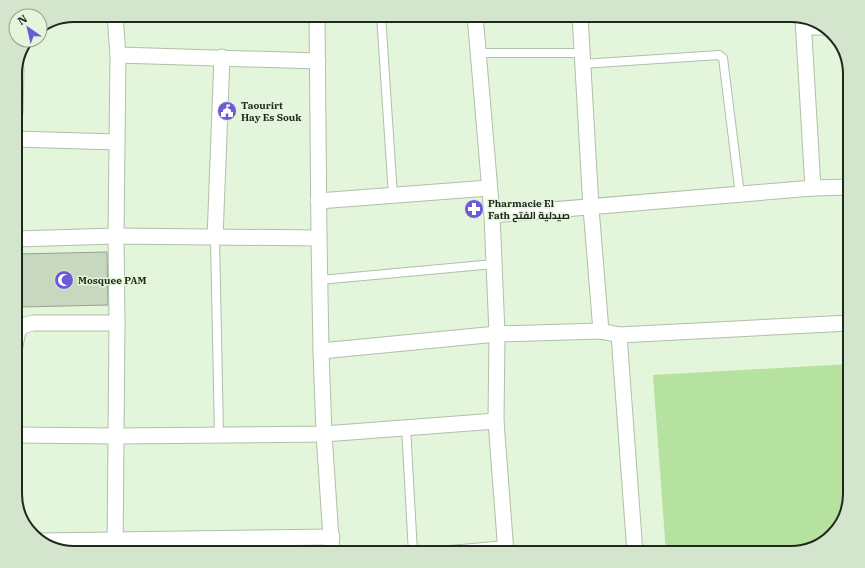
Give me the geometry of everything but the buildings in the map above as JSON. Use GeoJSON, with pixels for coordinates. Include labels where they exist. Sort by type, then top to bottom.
{"type":"FeatureCollection","features":[{"type":"Feature","properties":{"kind":"street"},"geometry":{"type":"LineString","coordinates":[[115,546],[118,55],[116,22]]}},
{"type":"Feature","properties":{"kind":"street"},"geometry":{"type":"LineString","coordinates":[[317,22],[318,201],[321,351],[324,434],[332,546]]}},
{"type":"Feature","properties":{"kind":"street"},"geometry":{"type":"LineString","coordinates":[[476,22],[492,215],[497,334],[496,421],[506,546]]}},
{"type":"Feature","properties":{"kind":"street"},"geometry":{"type":"LineString","coordinates":[[580,22],[591,208],[601,331]]}},
{"type":"Feature","properties":{"kind":"street"},"geometry":{"type":"LineString","coordinates":[[803,24],[813,188]]}},
{"type":"Feature","properties":{"kind":"street"},"geometry":{"type":"LineString","coordinates":[[118,55],[318,61]]}},
{"type":"Feature","properties":{"kind":"street"},"geometry":{"type":"LineString","coordinates":[[215,238],[222,57]]}},
{"type":"Feature","properties":{"kind":"street"},"geometry":{"type":"LineString","coordinates":[[22,139],[117,142]]}},
{"type":"Feature","properties":{"kind":"street"},"geometry":{"type":"LineString","coordinates":[[492,215],[591,208],[813,188],[843,187]]}},
{"type":"Feature","properties":{"kind":"street"},"geometry":{"type":"LineString","coordinates":[[318,201],[489,188]]}},
{"type":"Feature","properties":{"kind":"street"},"geometry":{"type":"LineString","coordinates":[[22,239],[116,236],[319,238]]}},
{"type":"Feature","properties":{"kind":"street"},"geometry":{"type":"LineString","coordinates":[[22,326],[24,324],[33,323],[117,323]]}},
{"type":"Feature","properties":{"kind":"street"},"geometry":{"type":"LineString","coordinates":[[321,351],[497,334],[601,331],[619,335],[843,323]]}},
{"type":"Feature","properties":{"kind":"street"},"geometry":{"type":"LineString","coordinates":[[619,335],[634,546]]}},
{"type":"Feature","properties":{"kind":"street"},"geometry":{"type":"LineString","coordinates":[[22,435],[116,436],[324,434],[496,421]]}},
{"type":"Feature","properties":{"kind":"street"},"geometry":{"type":"LineString","coordinates":[[137,546],[332,537]]}},
{"type":"Feature","properties":{"kind":"street"},"geometry":{"type":"LineString","coordinates":[[55,542],[102,546]]}},
{"type":"Feature","properties":{"kind":"lane"},"geometry":{"type":"LineString","coordinates":[[381,22],[393,196]]}},
{"type":"Feature","properties":{"kind":"lane"},"geometry":{"type":"LineString","coordinates":[[478,53],[582,58],[722,56],[740,194]]}},
{"type":"Feature","properties":{"kind":"lane"},"geometry":{"type":"LineString","coordinates":[[215,238],[219,435]]}},
{"type":"Feature","properties":{"kind":"lane"},"geometry":{"type":"LineString","coordinates":[[320,280],[494,264]]}},
{"type":"Feature","properties":{"kind":"lane"},"geometry":{"type":"LineString","coordinates":[[406,427],[413,546]]}},
{"type":"Feature","properties":{"kind":"green space"},"geometry":{"type":"Polygon","coordinates":[[[843,364],[843,500],[838,517],[828,531],[811,542],[797,546],[665,546],[653,375],[843,364]]]}},
{"type":"Feature","properties":{"kind":"place","name":"Taourirt Hay Es Souk"},"geometry":{"type":"Point","coordinates":[227,111]}},
{"type":"Feature","properties":{"kind":"place","name":"Pharmacie El Fath صيدلية الفتح"},"geometry":{"type":"Point","coordinates":[474,209]}},
{"type":"Feature","properties":{"kind":"place","name":"Mosquee PAM"},"geometry":{"type":"Point","coordinates":[64,280]}}]}
